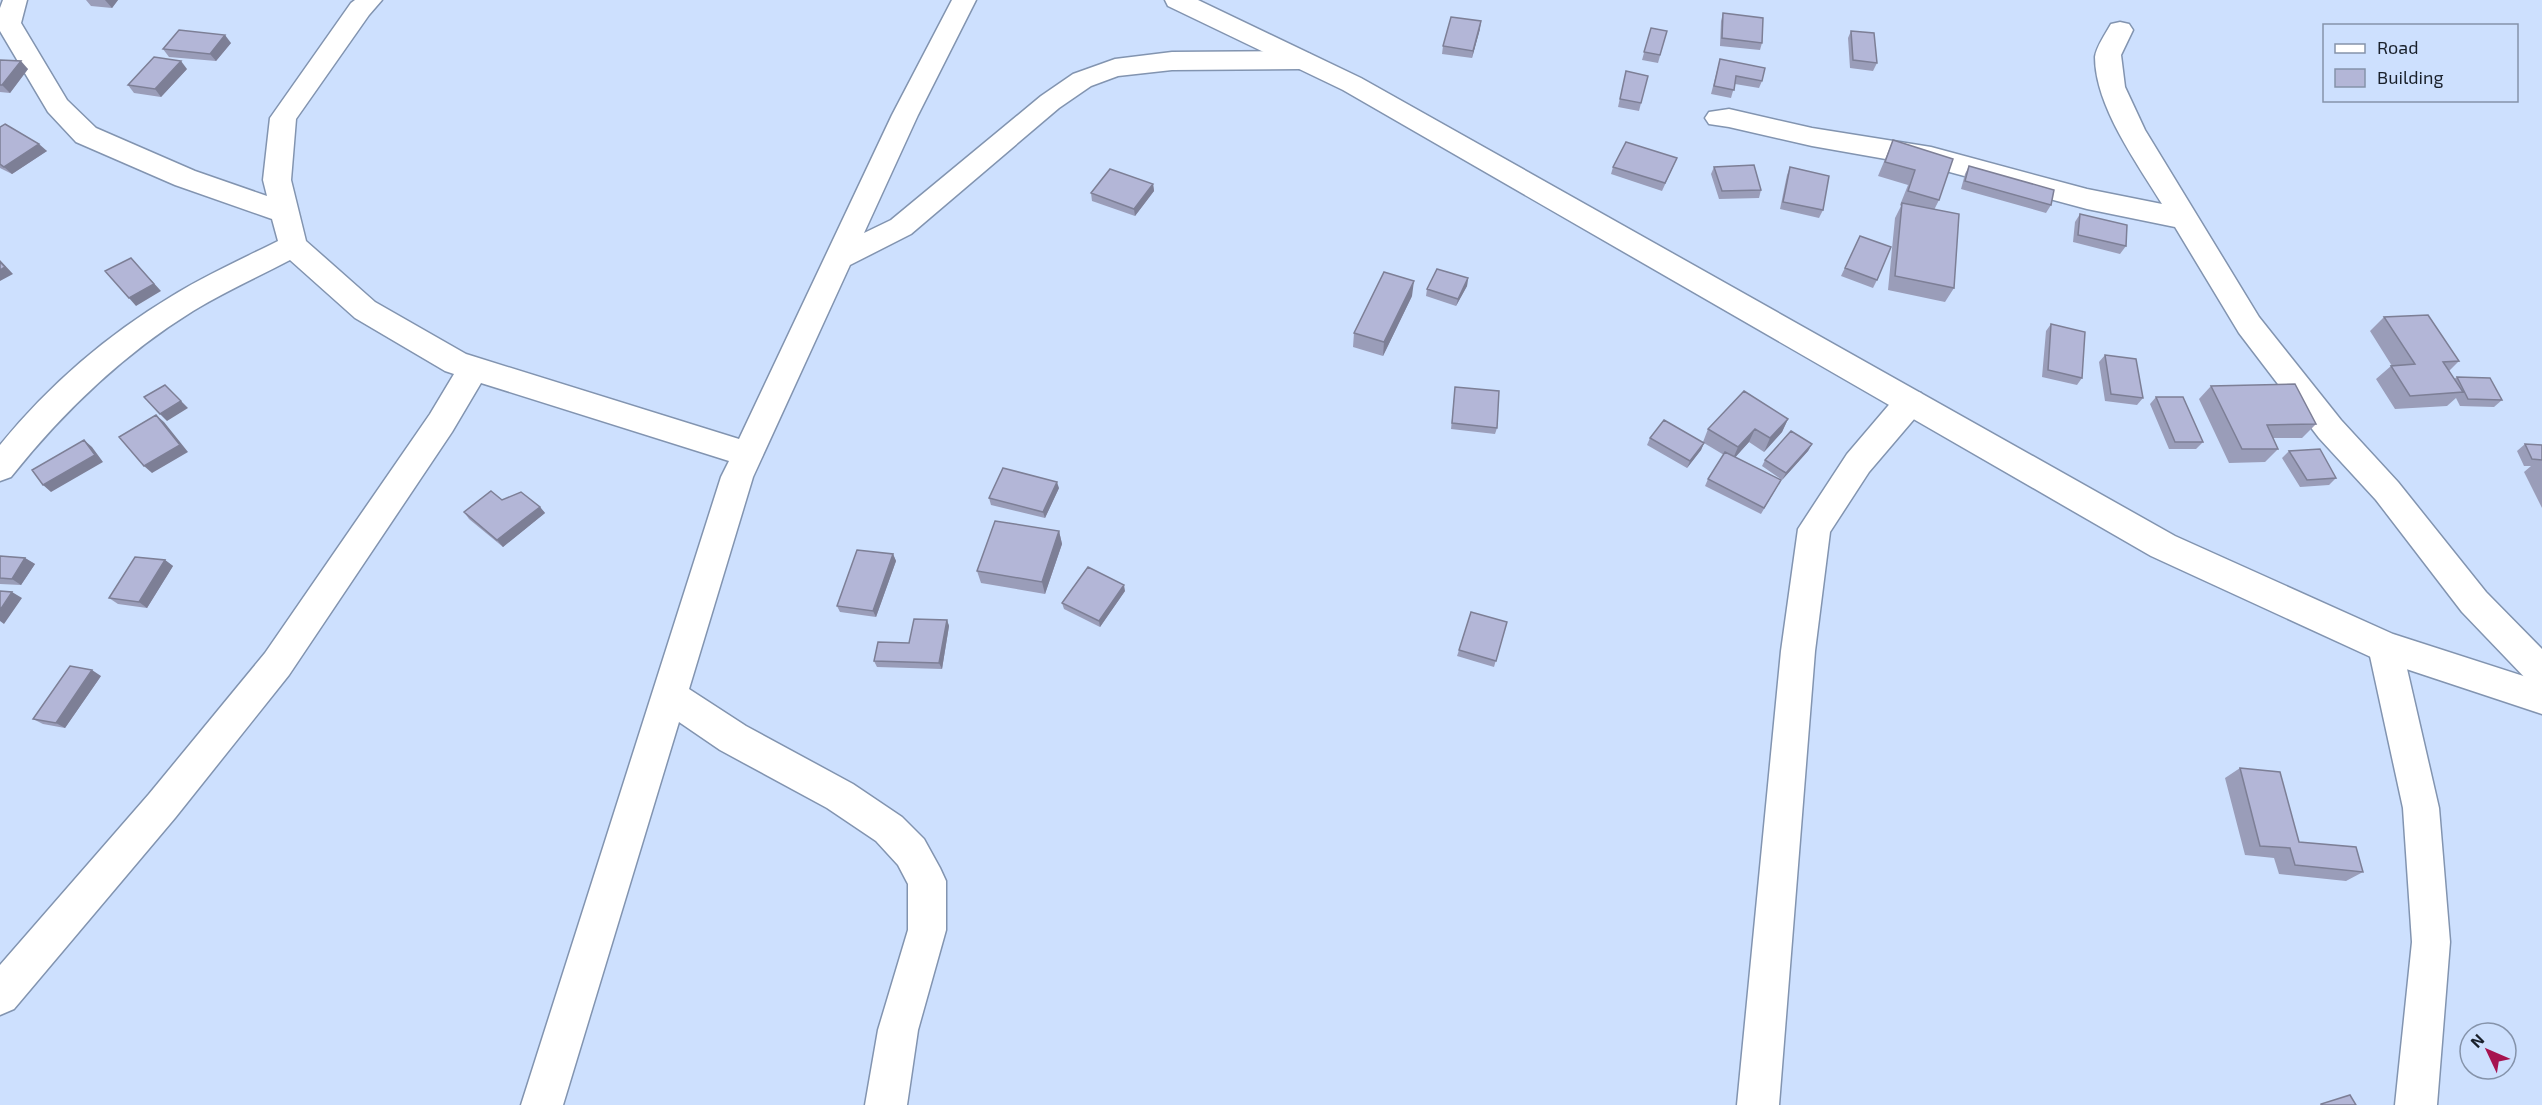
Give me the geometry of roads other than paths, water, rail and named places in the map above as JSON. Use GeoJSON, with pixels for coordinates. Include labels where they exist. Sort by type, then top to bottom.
{"type":"FeatureCollection","features":[{"type":"Feature","properties":{"kind":"street"},"geometry":{"type":"LineString","coordinates":[[15,0],[8,23],[57,106],[86,135],[184,178],[285,213]]}},
{"type":"Feature","properties":{"kind":"street"},"geometry":{"type":"LineString","coordinates":[[370,0],[360,9],[282,118],[277,180],[293,246],[365,310],[456,363],[747,454]]}},
{"type":"Feature","properties":{"kind":"street"},"geometry":{"type":"LineString","coordinates":[[542,1105],[737,477],[905,115],[964,0]]}},
{"type":"Feature","properties":{"kind":"street"},"geometry":{"type":"LineString","coordinates":[[1177,0],[1352,84],[2163,546],[2385,647],[2542,698]]}},
{"type":"Feature","properties":{"kind":"street"},"geometry":{"type":"LineString","coordinates":[[2120,30],[2108,55],[2112,87],[2132,131],[2249,325],[2330,429],[2387,491],[2474,602],[2542,672]]}},
{"type":"Feature","properties":{"kind":"street"},"geometry":{"type":"LineString","coordinates":[[837,259],[900,227],[1050,102],[1082,80],[1115,68],[1172,61],[1301,60]]}},
{"type":"Feature","properties":{"kind":"street"},"geometry":{"type":"LineString","coordinates":[[1718,118],[1729,118],[1812,137],[1931,157],[2087,198],[2183,218]]}},
{"type":"Feature","properties":{"kind":"street"},"geometry":{"type":"LineString","coordinates":[[0,468],[27,433],[102,361],[183,303],[293,246]]}},
{"type":"Feature","properties":{"kind":"street"},"geometry":{"type":"LineString","coordinates":[[0,995],[162,806],[277,664],[435,432],[474,368]]}},
{"type":"Feature","properties":{"kind":"street"},"geometry":{"type":"LineString","coordinates":[[1758,1105],[1798,651],[1814,529],[1858,463],[1910,402]]}},
{"type":"Feature","properties":{"kind":"street"},"geometry":{"type":"LineString","coordinates":[[2385,647],[2421,808],[2431,942],[2416,1105]]}},
{"type":"Feature","properties":{"kind":"street"},"geometry":{"type":"LineString","coordinates":[[670,696],[733,738],[840,796],[890,829],[911,852],[927,881],[927,930],[898,1030],[886,1105]]}}]}
